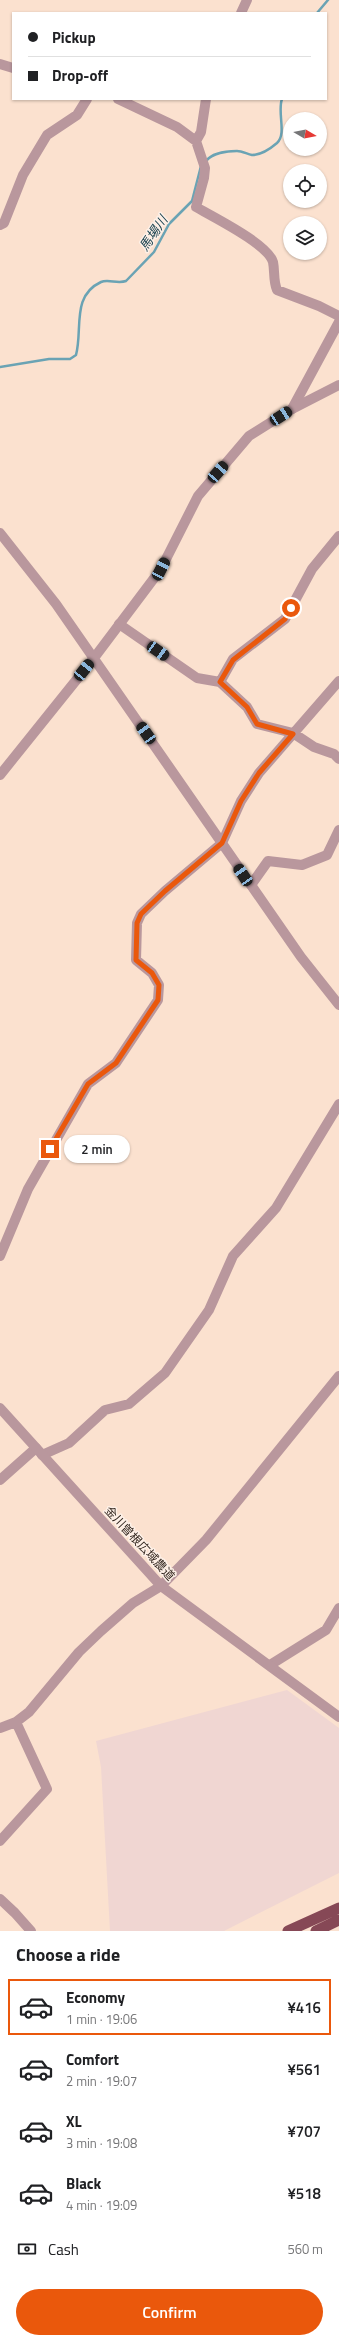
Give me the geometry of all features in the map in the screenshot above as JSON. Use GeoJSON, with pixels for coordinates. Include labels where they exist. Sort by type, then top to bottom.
{"type":"FeatureCollection","features":[{"type":"Feature","properties":{"kind":"highway"},"geometry":{"type":"LineString","coordinates":[[288,1931],[339,1908]]}},
{"type":"Feature","properties":{"kind":"highway"},"geometry":{"type":"LineString","coordinates":[[316,1931],[339,1920]]}},
{"type":"Feature","properties":{"kind":"street"},"geometry":{"type":"LineString","coordinates":[[241,12],[247,0]]}},
{"type":"Feature","properties":{"kind":"street"},"geometry":{"type":"LineString","coordinates":[[0,64],[12,68]]}},
{"type":"Feature","properties":{"kind":"street"},"geometry":{"type":"LineString","coordinates":[[0,226],[4,223],[23,175],[48,135],[77,115],[86,100]]}},
{"type":"Feature","properties":{"kind":"street"},"geometry":{"type":"LineString","coordinates":[[120,100],[177,127],[196,141],[205,168],[204,178],[196,207],[243,234],[268,253],[273,262],[273,280],[277,290],[319,306],[339,316]]}},
{"type":"Feature","properties":{"kind":"street"},"geometry":{"type":"LineString","coordinates":[[196,141],[201,132],[206,100]]}},
{"type":"Feature","properties":{"kind":"street"},"geometry":{"type":"LineString","coordinates":[[292,409],[339,322]]}},
{"type":"Feature","properties":{"kind":"street"},"geometry":{"type":"LineString","coordinates":[[0,774],[94,658],[161,569],[198,496],[249,436],[292,409],[339,386]]}},
{"type":"Feature","properties":{"kind":"street"},"geometry":{"type":"LineString","coordinates":[[0,533],[56,604],[309,968],[339,1005]]}},
{"type":"Feature","properties":{"kind":"street"},"geometry":{"type":"LineString","coordinates":[[220,682],[233,660],[285,619],[312,569],[339,536]]}},
{"type":"Feature","properties":{"kind":"street"},"geometry":{"type":"LineString","coordinates":[[119,624],[197,678],[220,682],[247,707],[257,724],[293,734],[314,747],[334,754],[339,759]]}},
{"type":"Feature","properties":{"kind":"street"},"geometry":{"type":"LineString","coordinates":[[0,1256],[28,1189],[88,1084],[116,1063],[158,1000],[159,985],[156,979],[152,973],[136,960],[137,923],[141,914],[165,891],[222,843],[241,801],[259,773],[339,681]]}},
{"type":"Feature","properties":{"kind":"street"},"geometry":{"type":"LineString","coordinates":[[251,885],[268,861],[302,865],[327,855],[339,830]]}},
{"type":"Feature","properties":{"kind":"street"},"geometry":{"type":"LineString","coordinates":[[0,1480],[39,1452],[68,1443],[105,1410],[130,1404],[165,1373],[209,1310],[233,1256],[276,1208],[339,1104]]}},
{"type":"Feature","properties":{"kind":"street"},"geometry":{"type":"LineString","coordinates":[[0,1728],[16,1722],[29,1712],[80,1652],[101,1631],[134,1602],[161,1586],[206,1540],[339,1376]]}},
{"type":"Feature","properties":{"kind":"street","name":"金川曽根広域農道"},"geometry":{"type":"LineString","coordinates":[[0,1408],[161,1586],[339,1717]]}},
{"type":"Feature","properties":{"kind":"street"},"geometry":{"type":"LineString","coordinates":[[270,1665],[326,1630],[339,1608]]}},
{"type":"Feature","properties":{"kind":"street"},"geometry":{"type":"LineString","coordinates":[[0,1841],[47,1789],[16,1722]]}},
{"type":"Feature","properties":{"kind":"street"},"geometry":{"type":"LineString","coordinates":[[0,1899],[16,1913],[31,1931]]}},
{"type":"Feature","properties":{"kind":"shaded area"},"geometry":{"type":"Polygon","coordinates":[[[287,1690],[339,1728],[339,1873],[224,1931],[110,1931],[101,1767],[96,1741],[287,1690]]]}},
{"type":"Feature","properties":{"kind":"waterway","name":"馬場川"},"geometry":{"type":"LineString","coordinates":[[318,12],[328,0]]}},
{"type":"Feature","properties":{"kind":"waterway","name":"馬場川"},"geometry":{"type":"LineString","coordinates":[[206,161],[216,154],[229,151],[239,151],[252,155],[259,154],[277,143],[280,139],[282,129],[282,100]]}},
{"type":"Feature","properties":{"kind":"waterway","name":"馬場川"},"geometry":{"type":"LineString","coordinates":[[0,367],[49,359],[70,359],[76,355],[80,314],[85,296],[92,288],[101,282],[126,281],[154,252],[169,224],[192,201],[201,166]]}},
{"type":"Feature","properties":{"kind":"route"},"geometry":{"type":"LineString","coordinates":[[50,1149],[88,1084],[116,1063],[158,1000],[159,985],[152,973],[136,960],[137,923],[141,914],[165,891],[222,843],[241,801],[259,773],[293,734],[257,724],[247,707],[220,682],[233,660],[285,619],[291,608]]}}]}
